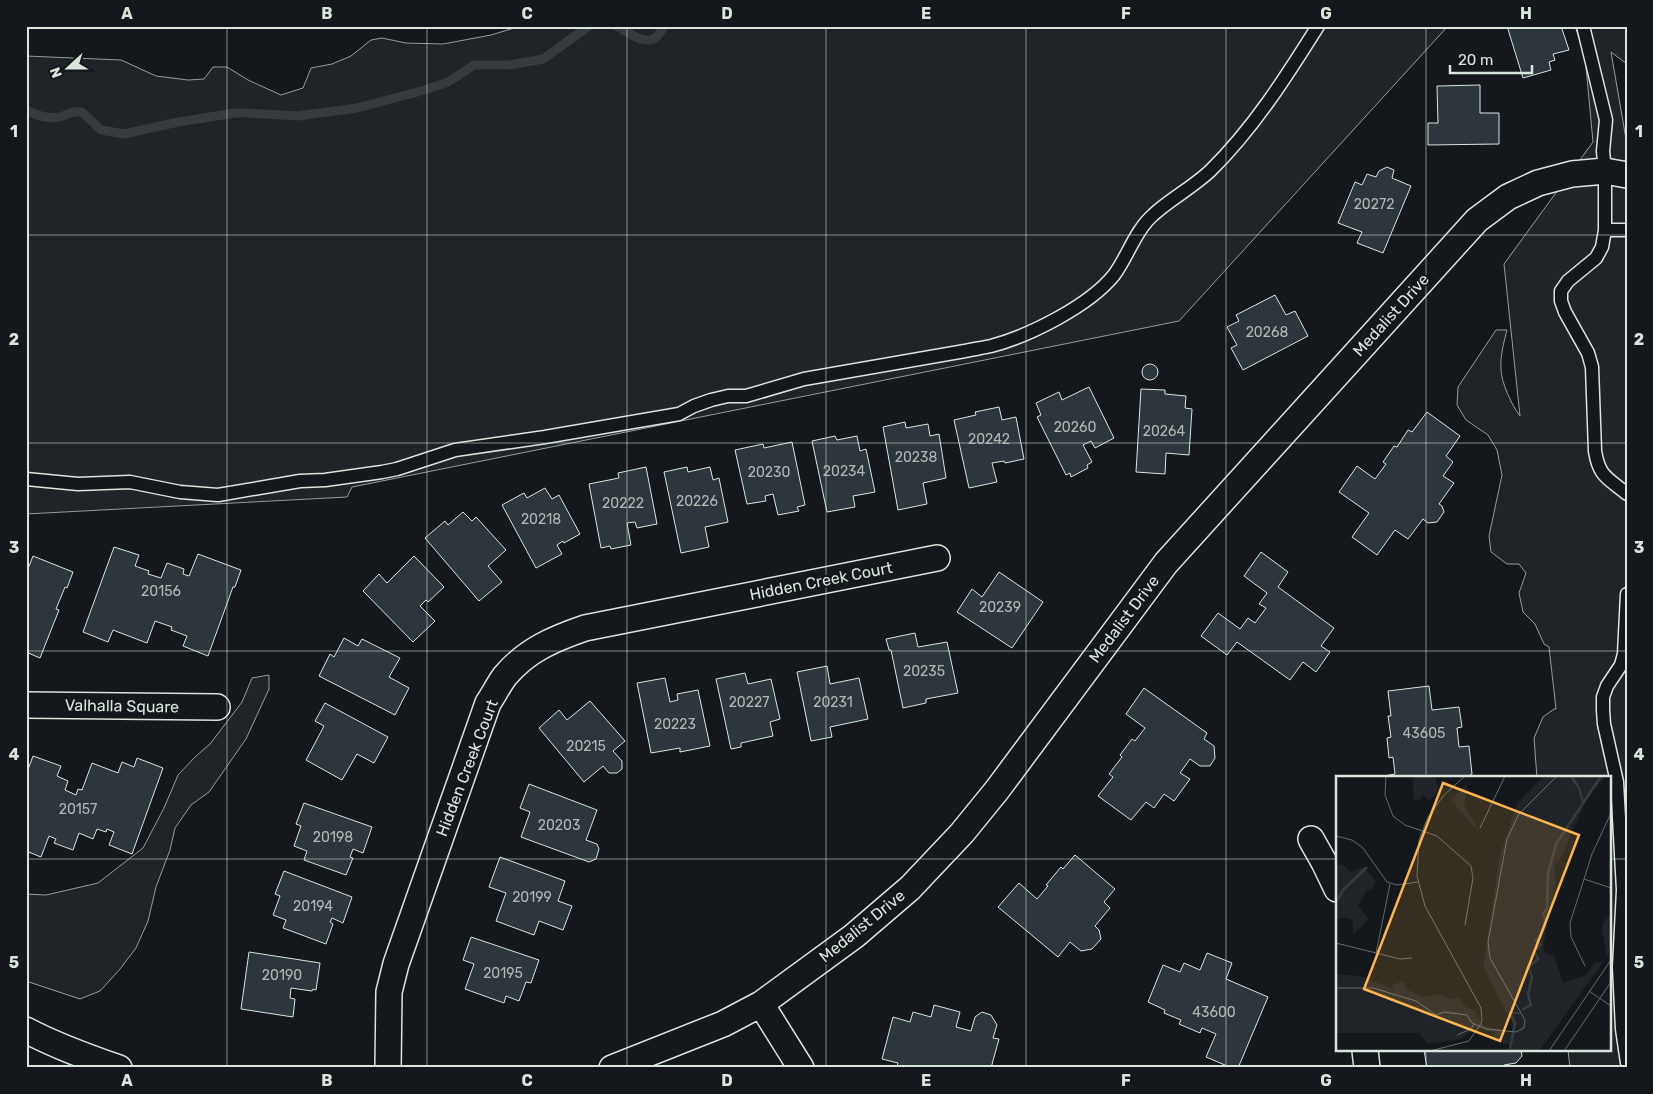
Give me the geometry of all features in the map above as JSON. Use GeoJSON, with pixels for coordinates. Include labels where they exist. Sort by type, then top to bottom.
{"type":"FeatureCollection","features":[{"type":"Feature","properties":{"kind":"street","name":"Medalist Drive"},"geometry":{"type":"LineString","coordinates":[[612,1068],[724,1024],[761,1004],[854,936],[910,888],[962,833],[997,790],[1166,563],[1477,220],[1508,197],[1538,183],[1572,174],[1616,173]]}},
{"type":"Feature","properties":{"kind":"street","name":"Hidden Creek Court"},"geometry":{"type":"LineString","coordinates":[[388,1068],[389,992],[396,964],[488,703],[505,677],[527,655],[553,639],[584,628],[937,558]]}},
{"type":"Feature","properties":{"kind":"street","name":"Valhalla Square"},"geometry":{"type":"LineString","coordinates":[[26,704],[217,707]]}},
{"type":"Feature","properties":{"kind":"street"},"geometry":{"type":"LineString","coordinates":[[1311,839],[1336,887]]}},
{"type":"Feature","properties":{"kind":"street"},"geometry":{"type":"LineString","coordinates":[[761,1004],[801,1068]]}},
{"type":"Feature","properties":{"kind":"street"},"geometry":{"type":"LineString","coordinates":[[26,1030],[44,1040],[78,1054],[119,1068]]}},
{"type":"Feature","properties":{"kind":"street"},"geometry":{"type":"LineString","coordinates":[[1365,1052],[1367,1068]]}},
{"type":"Feature","properties":{"kind":"lane"},"geometry":{"type":"LineString","coordinates":[[26,479],[78,484],[130,482],[180,492],[218,495],[300,481],[360,476],[397,470],[455,450],[545,438],[679,414],[694,406],[728,396],[746,396],[804,379],[965,351],[1013,339],[1063,314],[1101,289],[1115,274],[1138,235],[1152,216],[1208,173],[1257,118],[1318,26]]}},
{"type":"Feature","properties":{"kind":"lane"},"geometry":{"type":"LineString","coordinates":[[1583,26],[1606,120],[1603,151],[1616,173],[1602,247],[1596,258],[1568,281],[1561,291],[1561,301],[1565,312],[1588,352],[1592,367],[1595,451],[1600,471],[1627,494]]}},
{"type":"Feature","properties":{"kind":"lane"},"geometry":{"type":"LineString","coordinates":[[1605,230],[1627,230]]}},
{"type":"Feature","properties":{"kind":"lane"},"geometry":{"type":"LineString","coordinates":[[1627,594],[1624,654],[1621,665],[1607,686],[1603,697],[1604,724],[1617,782],[1623,907],[1619,967],[1622,1029],[1627,1063]]}},
{"type":"Feature","properties":{"kind":"shaded area"},"geometry":{"type":"Polygon","coordinates":[[[521,26],[1448,26],[1179,321],[352,487],[347,497],[26,514],[26,56],[121,60],[156,76],[188,80],[204,79],[213,67],[227,67],[248,80],[281,95],[303,88],[311,68],[332,64],[351,56],[371,40],[382,38],[406,43],[443,44],[491,35],[521,26]]]}},
{"type":"Feature","properties":{"kind":"shaded area"},"geometry":{"type":"Polygon","coordinates":[[[1575,26],[1627,26],[1627,64],[1611,52],[1626,139],[1627,1068],[1570,1068],[1568,1052],[1610,1052],[1610,776],[1537,776],[1534,738],[1543,717],[1556,709],[1549,647],[1544,644],[1535,624],[1523,612],[1519,593],[1526,573],[1519,564],[1507,564],[1491,552],[1489,536],[1502,475],[1497,450],[1488,435],[1466,420],[1457,405],[1458,387],[1496,330],[1507,330],[1502,354],[1501,374],[1508,394],[1520,416],[1504,264],[1593,142],[1585,56],[1575,26]]]}},
{"type":"Feature","properties":{"kind":"shaded area"},"geometry":{"type":"Polygon","coordinates":[[[269,675],[269,689],[246,739],[209,792],[191,805],[175,828],[170,850],[156,887],[148,921],[136,948],[120,969],[100,991],[80,999],[26,981],[26,894],[46,895],[98,883],[143,848],[164,808],[178,775],[210,744],[223,727],[242,702],[252,678],[269,675]]]}},
{"type":"Feature","properties":{"kind":"building"},"geometry":{"type":"Polygon","coordinates":[[[1507,26],[1561,26],[1569,50],[1553,54],[1555,60],[1549,62],[1551,70],[1523,78],[1507,26]]]}},
{"type":"Feature","properties":{"kind":"building"},"geometry":{"type":"Polygon","coordinates":[[[1480,85],[1480,113],[1499,113],[1499,144],[1428,145],[1428,123],[1438,123],[1437,86],[1480,85]]]}},
{"type":"Feature","properties":{"kind":"building"},"geometry":{"type":"Polygon","coordinates":[[[1387,167],[1394,170],[1392,178],[1411,186],[1383,253],[1357,243],[1362,232],[1338,223],[1355,182],[1362,185],[1367,174],[1376,177],[1379,171],[1387,167]]]}},
{"type":"Feature","properties":{"kind":"building"},"geometry":{"type":"Polygon","coordinates":[[[1275,295],[1286,315],[1295,311],[1308,336],[1243,370],[1231,348],[1237,345],[1227,327],[1239,321],[1236,315],[1275,295]]]}},
{"type":"Feature","properties":{"kind":"building"},"geometry":{"type":"Polygon","coordinates":[[[1147,364],[1153,364],[1158,369],[1156,378],[1147,380],[1142,375],[1142,369],[1147,364]]]}},
{"type":"Feature","properties":{"kind":"building"},"geometry":{"type":"Polygon","coordinates":[[[1089,387],[1114,438],[1095,448],[1091,441],[1083,445],[1092,462],[1087,465],[1088,468],[1071,477],[1070,473],[1066,475],[1037,417],[1041,415],[1036,403],[1059,392],[1062,400],[1089,387]]]}},
{"type":"Feature","properties":{"kind":"building"},"geometry":{"type":"Polygon","coordinates":[[[1141,389],[1165,390],[1165,394],[1186,396],[1185,408],[1192,409],[1189,455],[1166,453],[1165,474],[1136,472],[1141,389]]]}},
{"type":"Feature","properties":{"kind":"building"},"geometry":{"type":"Polygon","coordinates":[[[999,407],[1002,420],[1016,417],[1024,459],[1005,463],[1004,461],[992,463],[997,482],[969,488],[954,420],[976,415],[975,412],[999,407]]]}},
{"type":"Feature","properties":{"kind":"building"},"geometry":{"type":"Polygon","coordinates":[[[1427,412],[1460,436],[1446,456],[1453,462],[1443,476],[1454,483],[1439,504],[1444,512],[1437,522],[1428,523],[1423,519],[1408,539],[1395,530],[1377,555],[1352,537],[1369,513],[1339,492],[1357,466],[1375,479],[1386,464],[1383,462],[1394,446],[1397,447],[1408,430],[1412,432],[1427,412]]]}},
{"type":"Feature","properties":{"kind":"building"},"geometry":{"type":"Polygon","coordinates":[[[905,422],[906,428],[928,424],[930,436],[939,434],[946,478],[923,483],[927,504],[898,510],[883,427],[905,422]]]}},
{"type":"Feature","properties":{"kind":"building"},"geometry":{"type":"Polygon","coordinates":[[[835,436],[837,440],[857,436],[860,451],[866,449],[875,492],[853,496],[855,507],[827,512],[812,441],[835,436]]]}},
{"type":"Feature","properties":{"kind":"building"},"geometry":{"type":"Polygon","coordinates":[[[792,442],[805,505],[797,507],[799,511],[778,515],[773,494],[765,496],[766,501],[747,504],[735,450],[763,444],[764,448],[792,442]]]}},
{"type":"Feature","properties":{"kind":"building"},"geometry":{"type":"Polygon","coordinates":[[[646,467],[657,524],[637,528],[635,522],[627,523],[631,545],[611,549],[610,546],[601,548],[589,484],[619,478],[618,473],[646,467]]]}},
{"type":"Feature","properties":{"kind":"building"},"geometry":{"type":"Polygon","coordinates":[[[687,467],[688,472],[710,467],[713,480],[719,478],[728,522],[705,527],[709,547],[681,553],[664,472],[687,467]]]}},
{"type":"Feature","properties":{"kind":"building"},"geometry":{"type":"Polygon","coordinates":[[[545,488],[552,499],[559,495],[580,534],[557,545],[562,554],[536,568],[502,505],[524,493],[527,498],[545,488]]]}},
{"type":"Feature","properties":{"kind":"building"},"geometry":{"type":"Polygon","coordinates":[[[463,512],[472,521],[476,517],[506,550],[488,566],[502,582],[479,601],[425,538],[445,521],[448,525],[463,512]]]}},
{"type":"Feature","properties":{"kind":"building"},"geometry":{"type":"Polygon","coordinates":[[[114,547],[139,555],[135,566],[149,571],[148,574],[161,578],[167,563],[184,569],[183,574],[189,576],[198,554],[241,570],[208,656],[183,646],[187,636],[171,630],[172,627],[155,621],[147,643],[113,630],[108,642],[83,632],[114,547]]]}},
{"type":"Feature","properties":{"kind":"building"},"geometry":{"type":"Polygon","coordinates":[[[1261,552],[1288,572],[1278,587],[1334,628],[1321,646],[1330,652],[1316,672],[1303,662],[1290,680],[1237,642],[1227,655],[1201,636],[1218,613],[1240,629],[1248,618],[1255,623],[1266,608],[1259,604],[1267,593],[1244,576],[1261,552]]]}},
{"type":"Feature","properties":{"kind":"building"},"geometry":{"type":"Polygon","coordinates":[[[33,556],[73,572],[56,609],[59,610],[40,658],[26,652],[26,574],[33,556]]]}},
{"type":"Feature","properties":{"kind":"building"},"geometry":{"type":"Polygon","coordinates":[[[414,556],[444,587],[428,602],[426,600],[420,606],[435,621],[413,642],[363,591],[379,574],[387,583],[414,556]]]}},
{"type":"Feature","properties":{"kind":"building"},"geometry":{"type":"Polygon","coordinates":[[[999,572],[1043,602],[1012,648],[957,612],[972,589],[982,597],[999,572]]]}},
{"type":"Feature","properties":{"kind":"building"},"geometry":{"type":"Polygon","coordinates":[[[915,633],[918,647],[947,642],[958,693],[926,699],[926,703],[903,708],[891,650],[889,650],[886,639],[915,633]]]}},
{"type":"Feature","properties":{"kind":"building"},"geometry":{"type":"Polygon","coordinates":[[[344,638],[358,646],[362,639],[400,658],[389,677],[409,688],[395,715],[319,676],[330,654],[334,657],[344,638]]]}},
{"type":"Feature","properties":{"kind":"building"},"geometry":{"type":"Polygon","coordinates":[[[827,666],[830,684],[859,678],[868,719],[830,727],[832,737],[811,741],[797,672],[827,666]]]}},
{"type":"Feature","properties":{"kind":"building"},"geometry":{"type":"Polygon","coordinates":[[[745,673],[748,684],[771,679],[780,719],[770,722],[773,736],[741,743],[741,747],[731,749],[716,679],[745,673]]]}},
{"type":"Feature","properties":{"kind":"building"},"geometry":{"type":"Polygon","coordinates":[[[665,678],[670,702],[678,700],[677,694],[698,690],[710,746],[680,752],[680,748],[651,753],[637,683],[665,678]]]}},
{"type":"Feature","properties":{"kind":"building"},"geometry":{"type":"Polygon","coordinates":[[[1429,686],[1432,710],[1459,707],[1462,727],[1457,728],[1459,747],[1469,746],[1472,774],[1470,776],[1384,776],[1395,774],[1393,757],[1389,758],[1387,738],[1391,737],[1388,716],[1391,716],[1388,691],[1429,686]]]}},
{"type":"Feature","properties":{"kind":"building"},"geometry":{"type":"Polygon","coordinates":[[[1144,688],[1207,733],[1204,739],[1214,746],[1215,758],[1210,766],[1200,766],[1190,759],[1180,773],[1190,779],[1174,801],[1164,794],[1154,808],[1146,802],[1131,820],[1098,796],[1113,777],[1109,774],[1122,757],[1120,755],[1132,739],[1135,741],[1145,728],[1126,714],[1144,688]]]}},
{"type":"Feature","properties":{"kind":"building"},"geometry":{"type":"Polygon","coordinates":[[[590,701],[625,741],[613,751],[622,761],[622,769],[617,773],[609,773],[603,766],[584,782],[539,728],[559,710],[567,720],[590,701]]]}},
{"type":"Feature","properties":{"kind":"building"},"geometry":{"type":"Polygon","coordinates":[[[325,703],[388,737],[374,763],[357,754],[342,780],[306,760],[324,726],[315,721],[325,703]]]}},
{"type":"Feature","properties":{"kind":"building"},"geometry":{"type":"Polygon","coordinates":[[[33,756],[61,766],[57,776],[68,781],[65,790],[76,795],[78,789],[82,790],[92,763],[118,773],[122,762],[134,767],[137,758],[163,768],[132,854],[109,845],[114,832],[107,829],[106,832],[97,829],[93,839],[79,833],[73,850],[54,843],[56,839],[49,836],[41,857],[26,851],[26,775],[33,756]]]}},
{"type":"Feature","properties":{"kind":"building"},"geometry":{"type":"Polygon","coordinates":[[[529,784],[597,810],[586,840],[597,844],[599,849],[596,859],[589,862],[521,837],[530,812],[520,808],[529,784]]]}},
{"type":"Feature","properties":{"kind":"building"},"geometry":{"type":"Polygon","coordinates":[[[304,803],[372,827],[363,853],[353,849],[350,857],[353,858],[346,875],[304,860],[307,851],[294,846],[301,826],[296,824],[304,803]]]}},
{"type":"Feature","properties":{"kind":"building"},"geometry":{"type":"Polygon","coordinates":[[[1075,855],[1115,889],[1104,902],[1110,908],[1095,926],[1099,930],[1101,939],[1092,949],[1081,951],[1070,942],[1058,957],[998,907],[1019,883],[1037,899],[1061,867],[1063,869],[1075,855]]]}},
{"type":"Feature","properties":{"kind":"building"},"geometry":{"type":"Polygon","coordinates":[[[500,857],[565,881],[558,901],[572,906],[563,930],[539,921],[534,935],[496,921],[506,893],[489,887],[500,857]]]}},
{"type":"Feature","properties":{"kind":"building"},"geometry":{"type":"Polygon","coordinates":[[[284,871],[352,897],[343,923],[332,918],[330,922],[333,924],[326,944],[283,928],[286,920],[273,915],[280,896],[275,894],[284,871]]]}},
{"type":"Feature","properties":{"kind":"building"},"geometry":{"type":"Polygon","coordinates":[[[471,937],[539,960],[531,983],[526,982],[519,1001],[506,996],[504,1003],[465,989],[474,964],[463,960],[471,937]]]}},
{"type":"Feature","properties":{"kind":"building"},"geometry":{"type":"Polygon","coordinates":[[[249,952],[320,963],[316,990],[291,988],[290,998],[295,999],[293,1017],[241,1009],[249,952]]]}},
{"type":"Feature","properties":{"kind":"building"},"geometry":{"type":"Polygon","coordinates":[[[1207,953],[1232,963],[1226,979],[1268,997],[1238,1068],[1232,1068],[1206,1057],[1216,1034],[1202,1028],[1200,1033],[1179,1024],[1181,1020],[1164,1013],[1165,1010],[1148,1002],[1163,965],[1180,972],[1184,963],[1200,970],[1207,953]]]}},
{"type":"Feature","properties":{"kind":"building"},"geometry":{"type":"Polygon","coordinates":[[[934,1005],[960,1012],[956,1027],[971,1031],[975,1017],[982,1012],[991,1015],[997,1025],[993,1038],[999,1039],[991,1068],[902,1068],[897,1066],[898,1063],[882,1059],[893,1017],[910,1022],[913,1012],[931,1017],[934,1005]]]}},
{"type":"Feature","properties":{"kind":"building"},"geometry":{"type":"Polygon","coordinates":[[[1424,1052],[1521,1052],[1522,1056],[1516,1063],[1504,1065],[1504,1068],[1427,1068],[1424,1052]]]}},
{"type":"Feature","properties":{"kind":"waterway"},"geometry":{"type":"LineString","coordinates":[[26,110],[39,116],[48,117],[82,112],[101,130],[124,134],[178,122],[235,113],[298,116],[357,108],[448,82],[474,65],[509,65],[543,59],[589,26]]}},
{"type":"Feature","properties":{"kind":"waterway"},"geometry":{"type":"LineString","coordinates":[[617,26],[642,40],[654,38],[664,26]]}}]}
